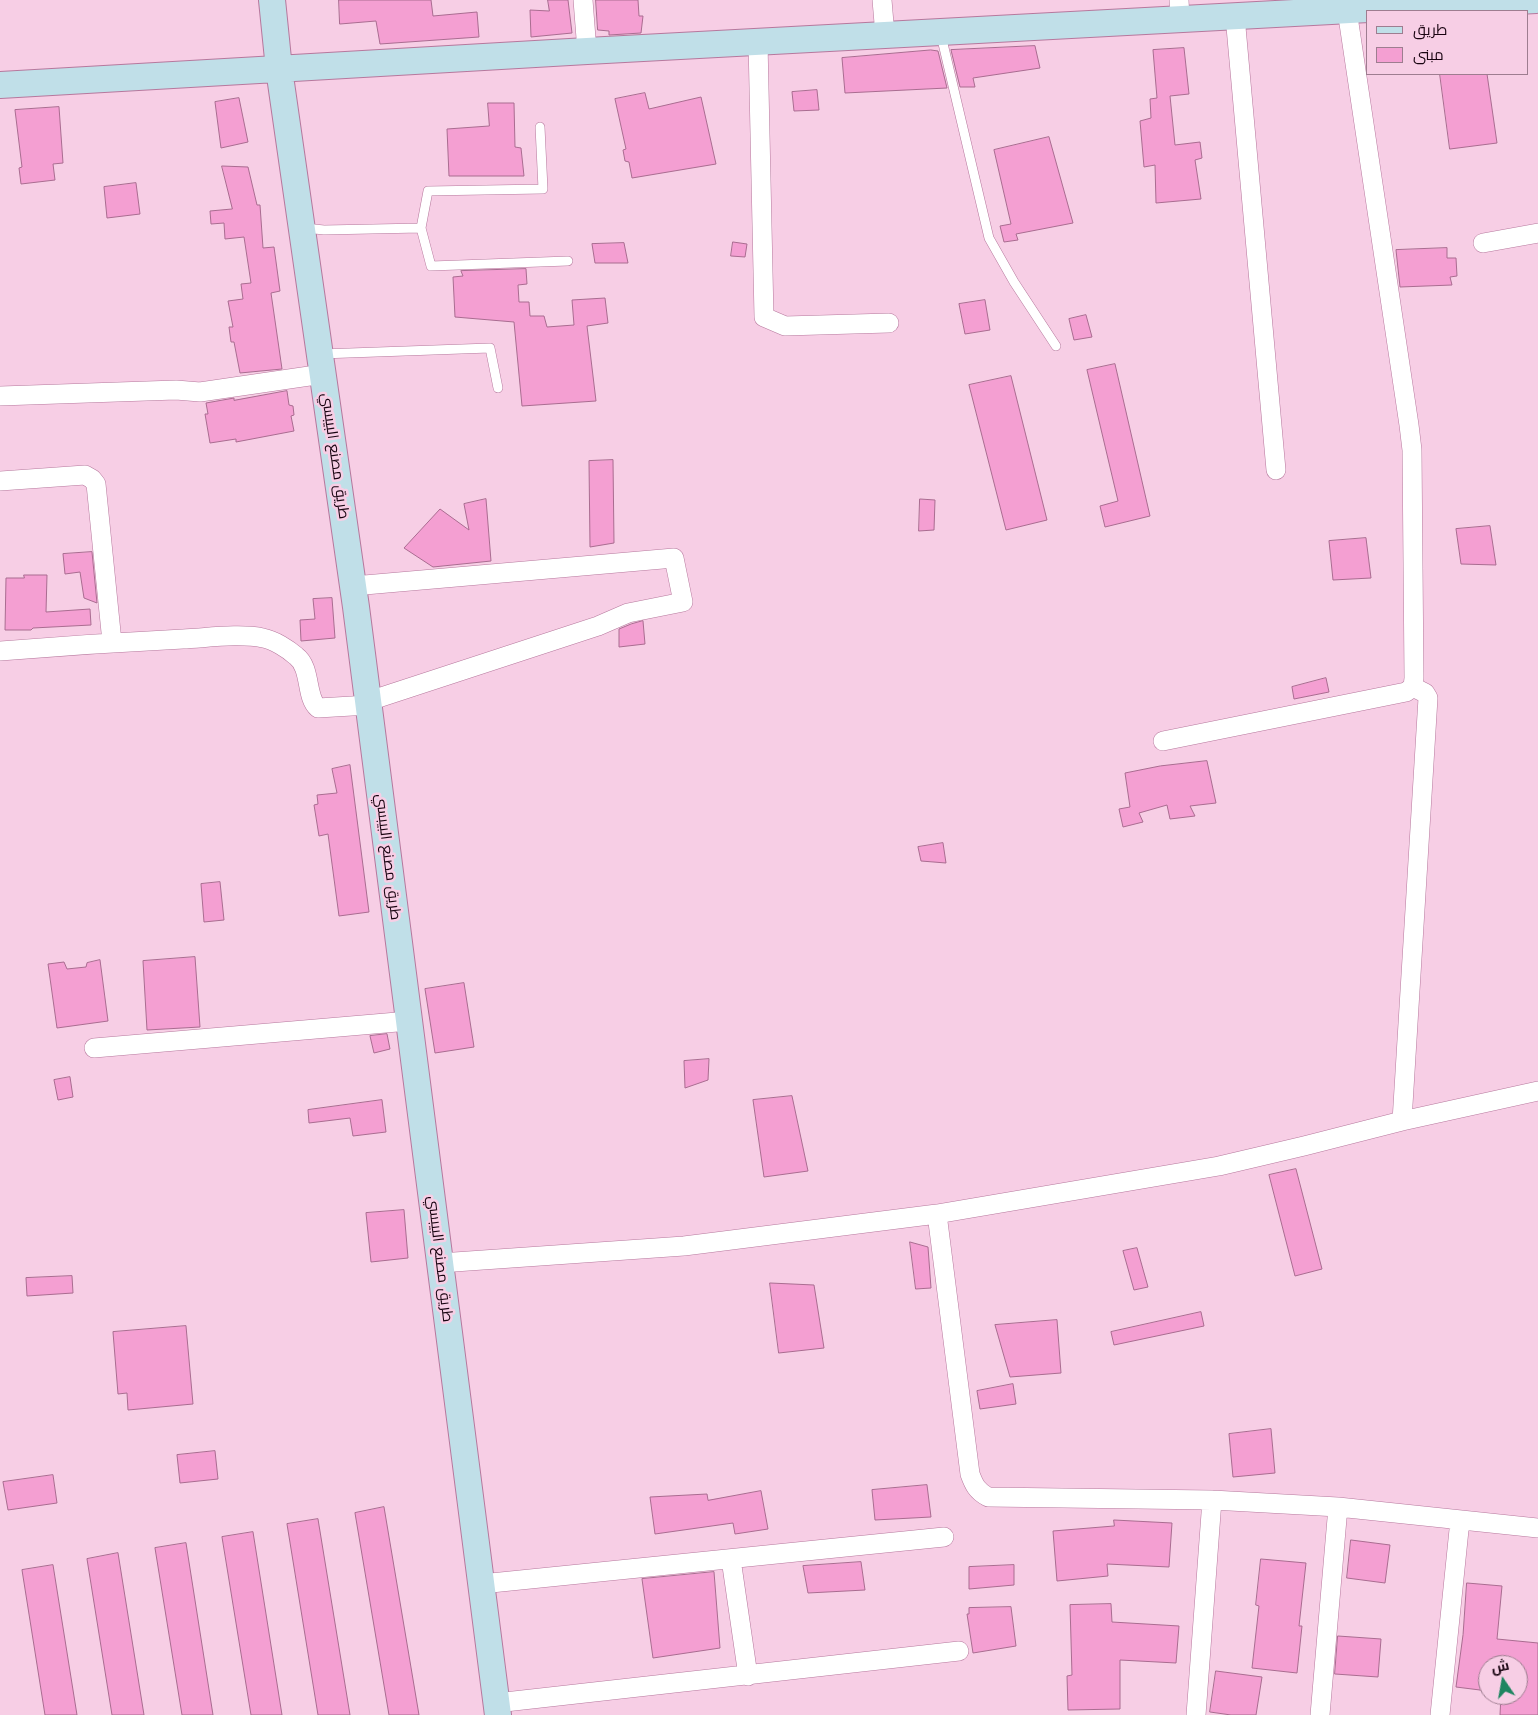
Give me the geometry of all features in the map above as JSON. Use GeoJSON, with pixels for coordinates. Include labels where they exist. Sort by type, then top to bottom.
{"type":"FeatureCollection","features":[{"type":"Feature","properties":{"kind":"main road","name":"طريق مصنع البيبسي"},"geometry":{"type":"LineString","coordinates":[[272,0],[279,69],[369,703],[497,1709]]}},
{"type":"Feature","properties":{"kind":"main road"},"geometry":{"type":"LineString","coordinates":[[0,86],[940,32],[1180,10],[1235,16],[1536,0]]}},
{"type":"Feature","properties":{"kind":"street"},"geometry":{"type":"LineString","coordinates":[[583,0],[587,51]]}},
{"type":"Feature","properties":{"kind":"street"},"geometry":{"type":"LineString","coordinates":[[882,0],[885,35]]}},
{"type":"Feature","properties":{"kind":"street"},"geometry":{"type":"LineString","coordinates":[[1164,741],[1406,692],[1412,687],[1414,658],[1411,442],[1347,10]]}},
{"type":"Feature","properties":{"kind":"street"},"geometry":{"type":"LineString","coordinates":[[1235,16],[1276,470]]}},
{"type":"Feature","properties":{"kind":"street"},"geometry":{"type":"LineString","coordinates":[[758,42],[764,317],[785,326],[889,323]]}},
{"type":"Feature","properties":{"kind":"street"},"geometry":{"type":"LineString","coordinates":[[1483,243],[1538,233]]}},
{"type":"Feature","properties":{"kind":"street"},"geometry":{"type":"LineString","coordinates":[[0,396],[176,390],[200,392],[322,364]]}},
{"type":"Feature","properties":{"kind":"street"},"geometry":{"type":"LineString","coordinates":[[0,481],[85,475],[96,484],[112,642]]}},
{"type":"Feature","properties":{"kind":"street"},"geometry":{"type":"LineString","coordinates":[[0,651],[112,642],[251,636],[265,638],[284,648],[301,661],[306,671],[314,703],[318,708],[369,703],[598,626],[628,613],[682,602],[674,558],[353,586]]}},
{"type":"Feature","properties":{"kind":"street"},"geometry":{"type":"LineString","coordinates":[[1402,1121],[1428,698],[1425,694],[1412,687]]}},
{"type":"Feature","properties":{"kind":"street"},"geometry":{"type":"LineString","coordinates":[[94,1048],[409,1021]]}},
{"type":"Feature","properties":{"kind":"street"},"geometry":{"type":"LineString","coordinates":[[440,1263],[684,1246],[937,1214],[1219,1166],[1402,1121],[1538,1091]]}},
{"type":"Feature","properties":{"kind":"street"},"geometry":{"type":"LineString","coordinates":[[937,1214],[970,1474],[974,1486],[980,1492],[988,1496],[1212,1500],[1338,1507],[1538,1528]]}},
{"type":"Feature","properties":{"kind":"street"},"geometry":{"type":"LineString","coordinates":[[1196,1715],[1212,1500]]}},
{"type":"Feature","properties":{"kind":"street"},"geometry":{"type":"LineString","coordinates":[[1320,1715],[1338,1507]]}},
{"type":"Feature","properties":{"kind":"street"},"geometry":{"type":"LineString","coordinates":[[1440,1715],[1460,1520]]}},
{"type":"Feature","properties":{"kind":"street"},"geometry":{"type":"LineString","coordinates":[[481,1584],[944,1537]]}},
{"type":"Feature","properties":{"kind":"street"},"geometry":{"type":"LineString","coordinates":[[731,1559],[748,1676]]}},
{"type":"Feature","properties":{"kind":"street"},"geometry":{"type":"LineString","coordinates":[[497,1709],[959,1651]]}},
{"type":"Feature","properties":{"kind":"lane"},"geometry":{"type":"LineString","coordinates":[[940,32],[989,238],[1014,282],[1056,346]]}},
{"type":"Feature","properties":{"kind":"lane"},"geometry":{"type":"LineString","coordinates":[[540,127],[543,189],[428,191],[421,228],[432,266],[568,261]]}},
{"type":"Feature","properties":{"kind":"lane"},"geometry":{"type":"LineString","coordinates":[[302,228],[324,230],[421,228]]}},
{"type":"Feature","properties":{"kind":"lane"},"geometry":{"type":"LineString","coordinates":[[322,364],[490,348],[498,388]]}},
{"type":"Feature","properties":{"kind":"building"},"geometry":{"type":"Polygon","coordinates":[[[339,0],[431,0],[433,16],[477,12],[479,37],[380,44],[376,21],[340,24],[339,0]]]}},
{"type":"Feature","properties":{"kind":"building"},"geometry":{"type":"Polygon","coordinates":[[[548,0],[568,0],[572,33],[531,37],[530,10],[549,11],[548,0]]]}},
{"type":"Feature","properties":{"kind":"building"},"geometry":{"type":"Polygon","coordinates":[[[596,0],[638,0],[639,16],[643,16],[641,33],[609,35],[609,31],[598,30],[596,0]]]}},
{"type":"Feature","properties":{"kind":"building"},"geometry":{"type":"Polygon","coordinates":[[[1035,46],[1040,68],[973,78],[975,87],[960,87],[951,50],[1035,46]]]}},
{"type":"Feature","properties":{"kind":"building"},"geometry":{"type":"Polygon","coordinates":[[[1184,48],[1189,94],[1170,96],[1175,145],[1200,142],[1202,158],[1195,160],[1201,199],[1156,203],[1155,165],[1144,167],[1140,121],[1151,118],[1150,99],[1157,98],[1153,50],[1184,48]]]}},
{"type":"Feature","properties":{"kind":"building"},"geometry":{"type":"Polygon","coordinates":[[[931,50],[938,51],[947,88],[845,93],[842,58],[931,50]]]}},
{"type":"Feature","properties":{"kind":"building"},"geometry":{"type":"Polygon","coordinates":[[[1440,75],[1487,75],[1497,143],[1450,149],[1440,75]]]}},
{"type":"Feature","properties":{"kind":"building"},"geometry":{"type":"Polygon","coordinates":[[[817,90],[819,110],[794,111],[792,92],[817,90]]]}},
{"type":"Feature","properties":{"kind":"building"},"geometry":{"type":"Polygon","coordinates":[[[645,93],[649,109],[701,97],[716,164],[632,178],[629,162],[625,161],[623,150],[626,149],[615,99],[645,93]]]}},
{"type":"Feature","properties":{"kind":"building"},"geometry":{"type":"Polygon","coordinates":[[[239,98],[248,142],[221,148],[215,102],[239,98]]]}},
{"type":"Feature","properties":{"kind":"building"},"geometry":{"type":"Polygon","coordinates":[[[488,103],[514,103],[515,147],[521,148],[524,176],[449,176],[447,129],[489,126],[488,103]]]}},
{"type":"Feature","properties":{"kind":"building"},"geometry":{"type":"Polygon","coordinates":[[[59,107],[63,163],[53,164],[55,180],[21,184],[19,168],[22,167],[15,110],[59,107]]]}},
{"type":"Feature","properties":{"kind":"building"},"geometry":{"type":"Polygon","coordinates":[[[1049,137],[1073,223],[1016,234],[1018,240],[1004,242],[1000,226],[1011,224],[994,150],[1049,137]]]}},
{"type":"Feature","properties":{"kind":"building"},"geometry":{"type":"Polygon","coordinates":[[[222,166],[248,167],[257,205],[260,205],[263,248],[274,247],[280,291],[271,293],[282,369],[240,373],[234,342],[231,342],[229,327],[233,327],[228,301],[243,299],[241,284],[251,283],[244,237],[225,239],[224,223],[211,224],[210,211],[232,209],[222,166]]]}},
{"type":"Feature","properties":{"kind":"building"},"geometry":{"type":"Polygon","coordinates":[[[136,183],[140,214],[107,218],[104,187],[136,183]]]}},
{"type":"Feature","properties":{"kind":"building"},"geometry":{"type":"Polygon","coordinates":[[[733,242],[747,244],[745,257],[731,256],[733,242]]]}},
{"type":"Feature","properties":{"kind":"building"},"geometry":{"type":"Polygon","coordinates":[[[624,243],[628,263],[595,263],[592,244],[624,243]]]}},
{"type":"Feature","properties":{"kind":"building"},"geometry":{"type":"Polygon","coordinates":[[[1447,248],[1447,258],[1456,258],[1457,276],[1450,277],[1452,285],[1400,287],[1396,250],[1447,248]]]}},
{"type":"Feature","properties":{"kind":"building"},"geometry":{"type":"Polygon","coordinates":[[[526,269],[527,284],[518,285],[519,302],[529,302],[530,316],[544,316],[547,327],[574,325],[572,300],[605,298],[608,323],[587,326],[596,401],[522,406],[514,322],[455,317],[453,277],[463,276],[461,271],[526,269]]]}},
{"type":"Feature","properties":{"kind":"building"},"geometry":{"type":"Polygon","coordinates":[[[985,300],[990,330],[965,334],[959,304],[985,300]]]}},
{"type":"Feature","properties":{"kind":"building"},"geometry":{"type":"Polygon","coordinates":[[[1086,315],[1092,337],[1074,340],[1069,319],[1086,315]]]}},
{"type":"Feature","properties":{"kind":"building"},"geometry":{"type":"Polygon","coordinates":[[[1115,364],[1150,516],[1105,527],[1100,506],[1118,501],[1087,370],[1115,364]]]}},
{"type":"Feature","properties":{"kind":"building"},"geometry":{"type":"Polygon","coordinates":[[[1011,376],[1047,520],[1006,530],[969,385],[1011,376]]]}},
{"type":"Feature","properties":{"kind":"building"},"geometry":{"type":"Polygon","coordinates":[[[287,391],[289,405],[293,406],[294,415],[291,416],[294,431],[236,442],[236,439],[210,443],[205,414],[208,414],[206,403],[287,391]]]}},
{"type":"Feature","properties":{"kind":"building"},"geometry":{"type":"Polygon","coordinates":[[[613,460],[614,543],[590,547],[589,461],[613,460]]]}},
{"type":"Feature","properties":{"kind":"building"},"geometry":{"type":"Polygon","coordinates":[[[486,499],[491,561],[433,567],[404,548],[440,509],[469,530],[464,504],[486,499]]]}},
{"type":"Feature","properties":{"kind":"building"},"geometry":{"type":"Polygon","coordinates":[[[920,499],[935,500],[934,530],[919,531],[920,499]]]}},
{"type":"Feature","properties":{"kind":"building"},"geometry":{"type":"Polygon","coordinates":[[[1490,526],[1496,565],[1461,564],[1456,529],[1490,526]]]}},
{"type":"Feature","properties":{"kind":"building"},"geometry":{"type":"Polygon","coordinates":[[[1366,538],[1371,578],[1333,580],[1329,541],[1366,538]]]}},
{"type":"Feature","properties":{"kind":"building"},"geometry":{"type":"Polygon","coordinates":[[[92,552],[97,603],[84,598],[80,572],[65,574],[63,554],[92,552]]]}},
{"type":"Feature","properties":{"kind":"building"},"geometry":{"type":"Polygon","coordinates":[[[24,575],[47,575],[46,612],[90,609],[91,625],[33,628],[31,630],[5,630],[6,578],[24,578],[24,575]]]}},
{"type":"Feature","properties":{"kind":"building"},"geometry":{"type":"Polygon","coordinates":[[[332,598],[335,638],[301,641],[300,620],[315,619],[313,599],[332,598]]]}},
{"type":"Feature","properties":{"kind":"building"},"geometry":{"type":"Polygon","coordinates":[[[643,621],[645,644],[619,647],[619,629],[643,621]]]}},
{"type":"Feature","properties":{"kind":"building"},"geometry":{"type":"Polygon","coordinates":[[[1326,678],[1329,692],[1294,699],[1292,687],[1326,678]]]}},
{"type":"Feature","properties":{"kind":"building"},"geometry":{"type":"Polygon","coordinates":[[[1207,761],[1216,803],[1190,806],[1195,816],[1170,819],[1167,805],[1139,813],[1143,822],[1123,827],[1119,809],[1130,807],[1125,773],[1160,766],[1207,761]]]}},
{"type":"Feature","properties":{"kind":"building"},"geometry":{"type":"Polygon","coordinates":[[[350,765],[369,912],[339,916],[328,834],[319,836],[314,805],[318,804],[317,795],[337,793],[332,769],[350,765]]]}},
{"type":"Feature","properties":{"kind":"building"},"geometry":{"type":"Polygon","coordinates":[[[943,843],[946,863],[921,861],[918,847],[943,843]]]}},
{"type":"Feature","properties":{"kind":"building"},"geometry":{"type":"Polygon","coordinates":[[[220,882],[224,920],[204,922],[201,884],[220,882]]]}},
{"type":"Feature","properties":{"kind":"building"},"geometry":{"type":"Polygon","coordinates":[[[195,957],[200,1027],[147,1030],[143,961],[195,957]]]}},
{"type":"Feature","properties":{"kind":"building"},"geometry":{"type":"Polygon","coordinates":[[[100,960],[108,1021],[57,1028],[48,964],[64,962],[67,969],[86,967],[87,963],[100,960]]]}},
{"type":"Feature","properties":{"kind":"building"},"geometry":{"type":"Polygon","coordinates":[[[464,983],[474,1047],[435,1053],[425,989],[464,983]]]}},
{"type":"Feature","properties":{"kind":"building"},"geometry":{"type":"Polygon","coordinates":[[[387,1034],[390,1049],[374,1053],[370,1036],[387,1034]]]}},
{"type":"Feature","properties":{"kind":"building"},"geometry":{"type":"Polygon","coordinates":[[[709,1059],[708,1080],[685,1088],[684,1061],[709,1059]]]}},
{"type":"Feature","properties":{"kind":"building"},"geometry":{"type":"Polygon","coordinates":[[[70,1077],[73,1097],[58,1100],[54,1080],[70,1077]]]}},
{"type":"Feature","properties":{"kind":"building"},"geometry":{"type":"Polygon","coordinates":[[[792,1096],[808,1171],[764,1177],[753,1100],[792,1096]]]}},
{"type":"Feature","properties":{"kind":"building"},"geometry":{"type":"Polygon","coordinates":[[[382,1100],[386,1132],[353,1136],[350,1118],[309,1123],[308,1110],[382,1100]]]}},
{"type":"Feature","properties":{"kind":"building"},"geometry":{"type":"Polygon","coordinates":[[[1296,1169],[1322,1269],[1295,1276],[1269,1175],[1296,1169]]]}},
{"type":"Feature","properties":{"kind":"building"},"geometry":{"type":"Polygon","coordinates":[[[404,1210],[408,1258],[371,1262],[366,1213],[404,1210]]]}},
{"type":"Feature","properties":{"kind":"building"},"geometry":{"type":"Polygon","coordinates":[[[910,1242],[928,1247],[931,1288],[916,1289],[910,1242]]]}},
{"type":"Feature","properties":{"kind":"building"},"geometry":{"type":"Polygon","coordinates":[[[1137,1248],[1148,1287],[1134,1290],[1123,1251],[1137,1248]]]}},
{"type":"Feature","properties":{"kind":"building"},"geometry":{"type":"Polygon","coordinates":[[[72,1276],[73,1293],[27,1296],[26,1278],[72,1276]]]}},
{"type":"Feature","properties":{"kind":"building"},"geometry":{"type":"Polygon","coordinates":[[[770,1283],[814,1285],[824,1348],[779,1353],[770,1283]]]}},
{"type":"Feature","properties":{"kind":"building"},"geometry":{"type":"Polygon","coordinates":[[[1201,1312],[1204,1326],[1114,1345],[1111,1332],[1201,1312]]]}},
{"type":"Feature","properties":{"kind":"building"},"geometry":{"type":"Polygon","coordinates":[[[1057,1320],[1061,1373],[1010,1377],[995,1325],[1057,1320]]]}},
{"type":"Feature","properties":{"kind":"building"},"geometry":{"type":"Polygon","coordinates":[[[186,1326],[193,1404],[128,1410],[127,1393],[118,1394],[113,1332],[186,1326]]]}},
{"type":"Feature","properties":{"kind":"building"},"geometry":{"type":"Polygon","coordinates":[[[1013,1384],[1016,1404],[980,1409],[977,1391],[1013,1384]]]}},
{"type":"Feature","properties":{"kind":"building"},"geometry":{"type":"Polygon","coordinates":[[[1271,1429],[1275,1473],[1233,1477],[1229,1434],[1271,1429]]]}},
{"type":"Feature","properties":{"kind":"building"},"geometry":{"type":"Polygon","coordinates":[[[215,1451],[218,1479],[180,1483],[177,1455],[215,1451]]]}},
{"type":"Feature","properties":{"kind":"building"},"geometry":{"type":"Polygon","coordinates":[[[53,1475],[57,1503],[8,1510],[3,1482],[53,1475]]]}},
{"type":"Feature","properties":{"kind":"building"},"geometry":{"type":"Polygon","coordinates":[[[927,1485],[931,1517],[875,1520],[872,1490],[927,1485]]]}},
{"type":"Feature","properties":{"kind":"building"},"geometry":{"type":"Polygon","coordinates":[[[761,1491],[768,1529],[735,1534],[733,1523],[655,1534],[650,1497],[707,1494],[708,1500],[761,1491]]]}},
{"type":"Feature","properties":{"kind":"building"},"geometry":{"type":"Polygon","coordinates":[[[384,1507],[419,1715],[389,1715],[355,1513],[384,1507]]]}},
{"type":"Feature","properties":{"kind":"building"},"geometry":{"type":"Polygon","coordinates":[[[318,1519],[350,1715],[318,1715],[287,1524],[318,1519]]]}},
{"type":"Feature","properties":{"kind":"building"},"geometry":{"type":"Polygon","coordinates":[[[1114,1520],[1172,1523],[1169,1567],[1107,1564],[1108,1576],[1057,1581],[1053,1531],[1114,1526],[1114,1520]]]}},
{"type":"Feature","properties":{"kind":"building"},"geometry":{"type":"Polygon","coordinates":[[[253,1532],[282,1715],[251,1715],[222,1537],[253,1532]]]}},
{"type":"Feature","properties":{"kind":"building"},"geometry":{"type":"Polygon","coordinates":[[[1351,1540],[1390,1545],[1385,1583],[1347,1578],[1351,1540]]]}},
{"type":"Feature","properties":{"kind":"building"},"geometry":{"type":"Polygon","coordinates":[[[186,1543],[213,1715],[182,1715],[155,1548],[186,1543]]]}},
{"type":"Feature","properties":{"kind":"building"},"geometry":{"type":"Polygon","coordinates":[[[118,1553],[144,1715],[112,1715],[87,1559],[118,1553]]]}},
{"type":"Feature","properties":{"kind":"building"},"geometry":{"type":"Polygon","coordinates":[[[1261,1559],[1306,1563],[1299,1626],[1302,1626],[1297,1673],[1252,1668],[1259,1606],[1256,1605],[1261,1559]]]}},
{"type":"Feature","properties":{"kind":"building"},"geometry":{"type":"Polygon","coordinates":[[[861,1562],[865,1590],[808,1593],[803,1566],[861,1562]]]}},
{"type":"Feature","properties":{"kind":"building"},"geometry":{"type":"Polygon","coordinates":[[[53,1565],[77,1715],[45,1715],[22,1570],[53,1565]]]}},
{"type":"Feature","properties":{"kind":"building"},"geometry":{"type":"Polygon","coordinates":[[[1014,1565],[1014,1585],[969,1589],[969,1567],[1014,1565]]]}},
{"type":"Feature","properties":{"kind":"building"},"geometry":{"type":"Polygon","coordinates":[[[714,1572],[720,1648],[653,1658],[642,1579],[714,1572]]]}},
{"type":"Feature","properties":{"kind":"building"},"geometry":{"type":"Polygon","coordinates":[[[1467,1583],[1502,1586],[1497,1639],[1538,1643],[1538,1715],[1500,1715],[1500,1705],[1528,1705],[1528,1655],[1478,1655],[1478,1690],[1456,1687],[1467,1583]]]}},
{"type":"Feature","properties":{"kind":"building"},"geometry":{"type":"Polygon","coordinates":[[[1111,1604],[1112,1622],[1179,1626],[1176,1663],[1120,1660],[1120,1709],[1068,1710],[1067,1676],[1072,1675],[1070,1605],[1111,1604]]]}},
{"type":"Feature","properties":{"kind":"building"},"geometry":{"type":"Polygon","coordinates":[[[1011,1607],[1016,1646],[973,1653],[967,1614],[969,1614],[969,1608],[1011,1607]]]}},
{"type":"Feature","properties":{"kind":"building"},"geometry":{"type":"Polygon","coordinates":[[[1338,1636],[1381,1639],[1378,1677],[1335,1674],[1338,1636]]]}},
{"type":"Feature","properties":{"kind":"building"},"geometry":{"type":"Polygon","coordinates":[[[1216,1671],[1262,1677],[1256,1715],[1231,1715],[1210,1712],[1216,1671]]]}}]}
